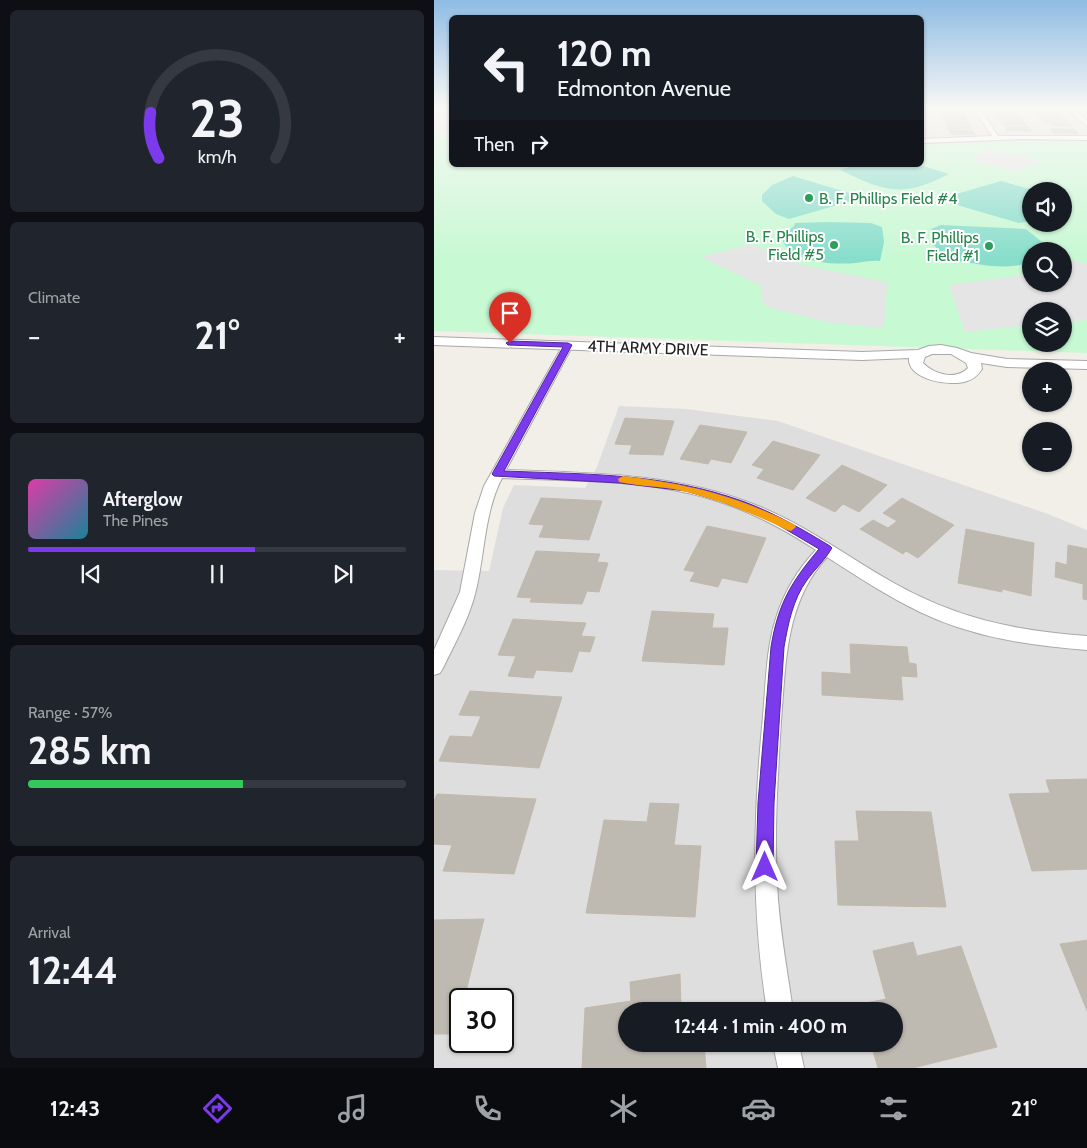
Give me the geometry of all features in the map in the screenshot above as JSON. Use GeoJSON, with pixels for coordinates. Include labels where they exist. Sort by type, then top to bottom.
{"type":"FeatureCollection","features":[{"type":"Feature","properties":{"kind":"street","name":"4TH ARMY DRIVE"},"geometry":{"type":"LineString","coordinates":[[434,340],[862,356],[920,354],[929,350],[946,350],[968,357],[1000,363],[1022,364]]}},
{"type":"Feature","properties":{"kind":"street"},"geometry":{"type":"LineString","coordinates":[[434,668],[468,592],[482,513],[497,474],[568,345]]}},
{"type":"Feature","properties":{"kind":"street"},"geometry":{"type":"LineString","coordinates":[[920,354],[916,359],[916,364],[920,370]]}},
{"type":"Feature","properties":{"kind":"street","name":"4TH ARMY DRIVE"},"geometry":{"type":"LineString","coordinates":[[862,356],[896,362],[943,379],[1022,369]]}},
{"type":"Feature","properties":{"kind":"street"},"geometry":{"type":"LineString","coordinates":[[968,357],[975,365],[972,373],[968,376]]}},
{"type":"Feature","properties":{"kind":"street","name":"4TH ARMY DRIVE"},"geometry":{"type":"LineString","coordinates":[[1072,365],[1087,365]]}},
{"type":"Feature","properties":{"kind":"street"},"geometry":{"type":"LineString","coordinates":[[497,474],[620,479],[686,488],[724,498],[778,520],[905,598],[956,620],[1020,637],[1087,643]]}},
{"type":"Feature","properties":{"kind":"street"},"geometry":{"type":"LineString","coordinates":[[779,1002],[770,940],[765,849],[778,647],[781,626],[794,592],[806,570],[826,548]]}},
{"type":"Feature","properties":{"kind":"street"},"geometry":{"type":"LineString","coordinates":[[788,1052],[791,1068]]}},
{"type":"Feature","properties":{"kind":"shaded area"},"geometry":{"type":"Polygon","coordinates":[[[974,159],[1032,159],[1044,162],[1014,171],[972,161],[974,159]]]}},
{"type":"Feature","properties":{"kind":"shaded area"},"geometry":{"type":"Polygon","coordinates":[[[751,244],[806,266],[887,282],[884,328],[831,323],[767,307],[761,298],[761,286],[701,257],[751,244]]]}},
{"type":"Feature","properties":{"kind":"shaded area"},"geometry":{"type":"Polygon","coordinates":[[[1072,260],[1087,264],[1087,320],[1072,321],[1072,302],[1022,302],[1022,326],[965,332],[949,285],[1022,274],[1022,292],[1072,292],[1072,260]]]}},
{"type":"Feature","properties":{"kind":"shaded area"},"geometry":{"type":"Polygon","coordinates":[[[619,406],[686,409],[778,421],[1048,514],[1087,530],[1087,1068],[434,1068],[434,570],[489,571],[503,508],[514,485],[585,488],[597,467],[619,406]]]}},
{"type":"Feature","properties":{"kind":"green space"},"geometry":{"type":"Polygon","coordinates":[[[434,159],[449,159],[449,167],[924,167],[924,159],[1087,159],[1087,353],[1057,352],[1072,352],[1072,302],[1022,302],[1022,351],[434,331],[434,159]]]}},
{"type":"Feature","properties":{"kind":"green space"},"geometry":{"type":"Polygon","coordinates":[[[924,166],[949,174],[919,187],[894,189],[870,183],[840,170],[849,167],[924,166]]]}},
{"type":"Feature","properties":{"kind":"green space","name":"B. F. Phillips Field #4"},"geometry":{"type":"Polygon","coordinates":[[[793,176],[856,195],[855,200],[789,219],[776,214],[762,201],[762,195],[772,185],[793,176]]]}},
{"type":"Feature","properties":{"kind":"green space"},"geometry":{"type":"Polygon","coordinates":[[[1001,181],[1022,187],[1022,222],[947,202],[946,197],[1001,181]]]}},
{"type":"Feature","properties":{"kind":"green space","name":"B. F. Phillips Field #5"},"geometry":{"type":"Polygon","coordinates":[[[795,223],[871,223],[882,227],[884,242],[880,261],[847,264],[814,261],[794,253],[782,239],[784,234],[795,223]]]}},
{"type":"Feature","properties":{"kind":"green space","name":"B. F. Phillips Field #1"},"geometry":{"type":"Polygon","coordinates":[[[941,225],[1022,229],[1022,232],[1030,232],[1042,242],[1022,242],[1022,264],[988,266],[945,260],[934,245],[931,229],[941,225]]]}},
{"type":"Feature","properties":{"kind":"building"},"geometry":{"type":"Polygon","coordinates":[[[625,418],[674,421],[663,455],[629,454],[632,445],[615,444],[625,418]]]}},
{"type":"Feature","properties":{"kind":"building"},"geometry":{"type":"Polygon","coordinates":[[[700,425],[747,432],[731,463],[711,459],[708,464],[680,459],[700,425]]]}},
{"type":"Feature","properties":{"kind":"building"},"geometry":{"type":"Polygon","coordinates":[[[773,441],[820,455],[793,490],[757,478],[764,469],[752,465],[773,441]]]}},
{"type":"Feature","properties":{"kind":"building"},"geometry":{"type":"Polygon","coordinates":[[[842,465],[887,485],[859,512],[843,504],[835,512],[806,498],[842,465]]]}},
{"type":"Feature","properties":{"kind":"building"},"geometry":{"type":"Polygon","coordinates":[[[541,498],[602,501],[589,540],[539,537],[544,525],[529,524],[541,498]]]}},
{"type":"Feature","properties":{"kind":"building"},"geometry":{"type":"Polygon","coordinates":[[[902,498],[954,525],[918,558],[906,551],[903,554],[860,529],[873,520],[888,528],[897,521],[883,513],[902,498]]]}},
{"type":"Feature","properties":{"kind":"building"},"geometry":{"type":"Polygon","coordinates":[[[707,526],[766,538],[747,583],[722,578],[718,587],[690,581],[695,572],[684,570],[707,526]]]}},
{"type":"Feature","properties":{"kind":"building"},"geometry":{"type":"Polygon","coordinates":[[[966,529],[1034,543],[1031,596],[1002,589],[1002,592],[958,583],[966,529]]]}},
{"type":"Feature","properties":{"kind":"building"},"geometry":{"type":"Polygon","coordinates":[[[1068,545],[1088,549],[1088,600],[1083,599],[1083,584],[1055,577],[1056,562],[1067,565],[1068,545]]]}},
{"type":"Feature","properties":{"kind":"building"},"geometry":{"type":"Polygon","coordinates":[[[536,551],[600,554],[597,562],[608,563],[599,592],[587,591],[582,604],[530,602],[532,598],[517,597],[536,551]]]}},
{"type":"Feature","properties":{"kind":"building"},"geometry":{"type":"Polygon","coordinates":[[[652,611],[714,614],[712,628],[728,628],[724,665],[642,661],[652,611]]]}},
{"type":"Feature","properties":{"kind":"building"},"geometry":{"type":"Polygon","coordinates":[[[513,619],[586,623],[581,636],[595,637],[590,652],[579,651],[572,672],[536,670],[533,678],[508,676],[516,656],[498,655],[513,619]]]}},
{"type":"Feature","properties":{"kind":"building"},"geometry":{"type":"Polygon","coordinates":[[[850,644],[907,647],[909,663],[916,664],[917,677],[901,676],[903,700],[822,695],[822,672],[851,674],[850,644]]]}},
{"type":"Feature","properties":{"kind":"building"},"geometry":{"type":"Polygon","coordinates":[[[470,691],[562,697],[539,768],[439,761],[450,736],[472,737],[481,716],[459,715],[470,691]]]}},
{"type":"Feature","properties":{"kind":"building"},"geometry":{"type":"Polygon","coordinates":[[[1088,779],[1088,869],[1032,871],[1009,794],[1050,793],[1046,780],[1088,779]]]}},
{"type":"Feature","properties":{"kind":"building"},"geometry":{"type":"Polygon","coordinates":[[[437,794],[536,799],[514,874],[443,871],[452,845],[434,844],[434,801],[437,794]]]}},
{"type":"Feature","properties":{"kind":"building"},"geometry":{"type":"Polygon","coordinates":[[[650,803],[679,804],[674,845],[701,846],[695,917],[586,913],[604,820],[647,822],[650,803]]]}},
{"type":"Feature","properties":{"kind":"building"},"geometry":{"type":"Polygon","coordinates":[[[856,811],[931,812],[946,907],[838,905],[835,841],[859,841],[856,811]]]}},
{"type":"Feature","properties":{"kind":"building"},"geometry":{"type":"Polygon","coordinates":[[[484,919],[467,988],[449,988],[449,1034],[434,1034],[434,920],[484,919]]]}},
{"type":"Feature","properties":{"kind":"building"},"geometry":{"type":"Polygon","coordinates":[[[1088,940],[1088,1013],[1060,944],[1088,940]]]}},
{"type":"Feature","properties":{"kind":"building"},"geometry":{"type":"Polygon","coordinates":[[[913,942],[917,956],[961,946],[997,1047],[913,1068],[878,1068],[873,1052],[903,1052],[903,1002],[871,1002],[886,999],[873,951],[913,942]]]}},
{"type":"Feature","properties":{"kind":"building"},"geometry":{"type":"Polygon","coordinates":[[[680,974],[681,1002],[624,1002],[631,1001],[630,982],[680,974]]]}},
{"type":"Feature","properties":{"kind":"building"},"geometry":{"type":"Polygon","coordinates":[[[618,1003],[618,1052],[705,1052],[706,1068],[582,1068],[585,1008],[618,1003]]]}},
{"type":"Feature","properties":{"kind":"slow traffic"},"geometry":{"type":"LineString","coordinates":[[623,479],[653,482],[724,498],[791,527]]}},
{"type":"Feature","properties":{"kind":"place","name":"B. F. Phillips Field #4"},"geometry":{"type":"Point","coordinates":[809,198]}},
{"type":"Feature","properties":{"kind":"place","name":"B. F. Phillips Field #5"},"geometry":{"type":"Point","coordinates":[834,245]}},
{"type":"Feature","properties":{"kind":"place","name":"B. F. Phillips Field #1"},"geometry":{"type":"Point","coordinates":[989,246]}},
{"type":"Feature","properties":{"kind":"route"},"geometry":{"type":"LineString","coordinates":[[510,343],[568,345],[497,474],[620,479],[686,488],[724,498],[760,512],[802,533],[826,548],[806,570],[787,606],[781,626],[766,803],[765,867]]}}]}
